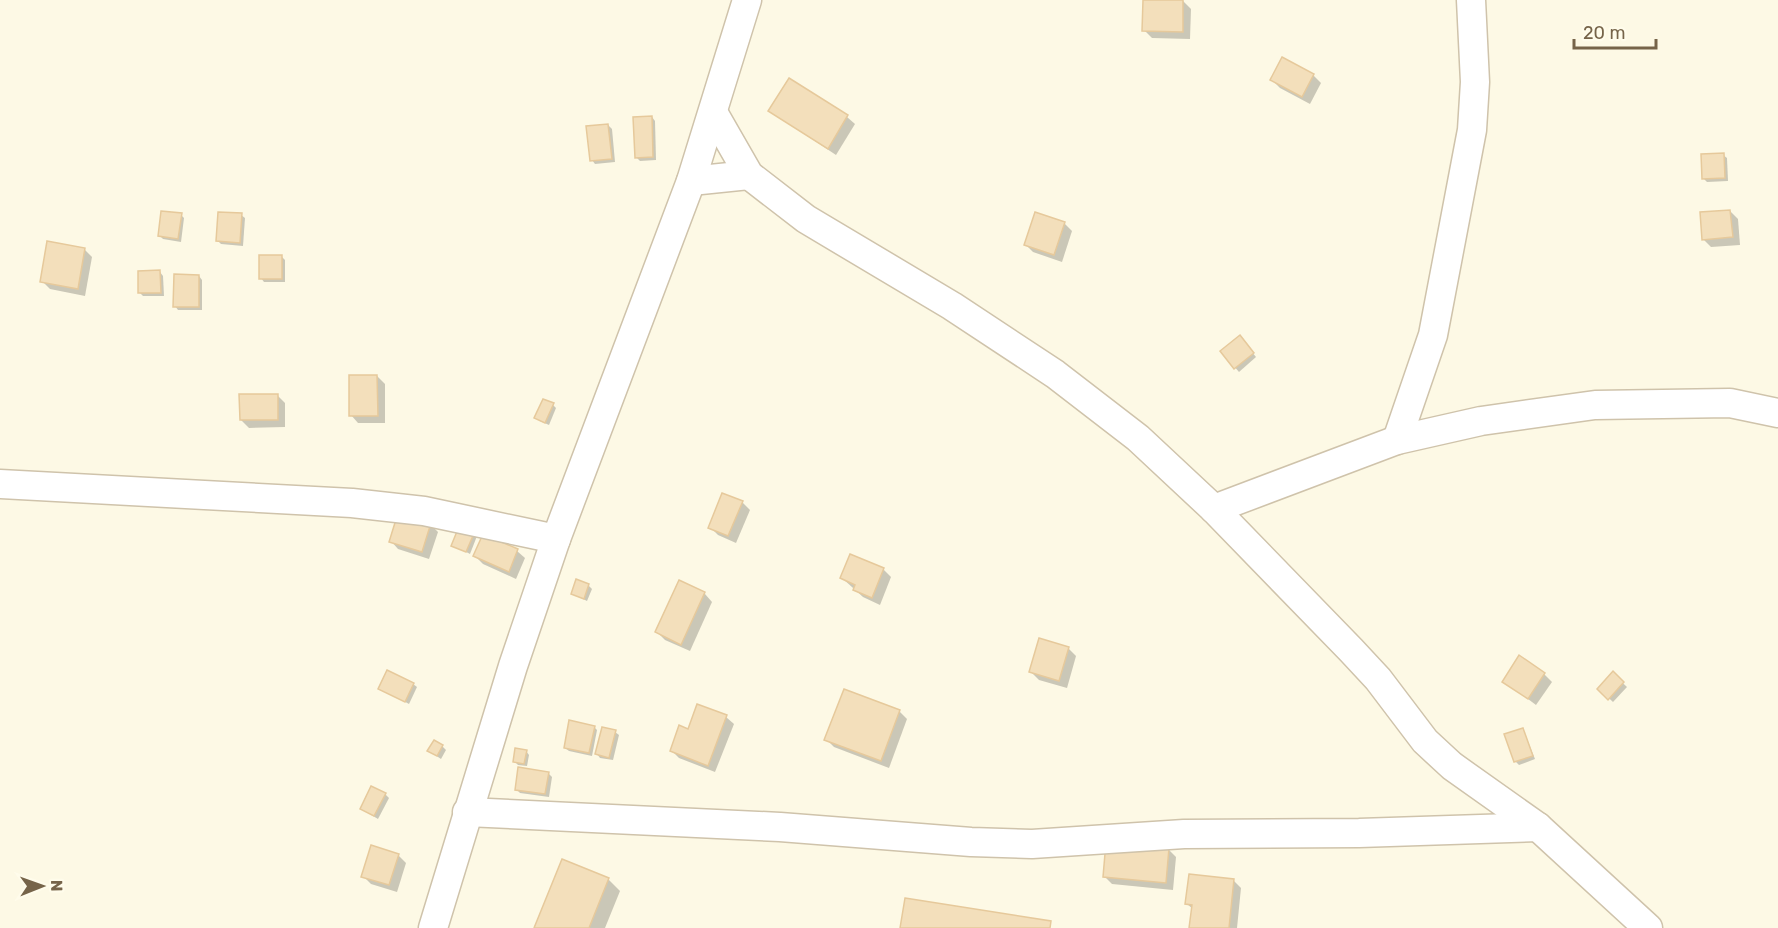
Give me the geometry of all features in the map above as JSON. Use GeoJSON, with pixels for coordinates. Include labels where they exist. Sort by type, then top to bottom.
{"type":"FeatureCollection","features":[{"type":"Feature","properties":{"kind":"street"},"geometry":{"type":"LineString","coordinates":[[433,928],[467,812],[556,539],[691,181],[714,114],[747,0]]}},
{"type":"Feature","properties":{"kind":"street"},"geometry":{"type":"LineString","coordinates":[[1397,441],[1432,335],[1472,130],[1475,82],[1471,0]]}},
{"type":"Feature","properties":{"kind":"street"},"geometry":{"type":"LineString","coordinates":[[714,114],[749,176],[806,219],[952,306],[1055,374],[1138,438],[1214,509],[1378,679],[1425,741],[1452,766],[1538,828],[1648,928]]}},
{"type":"Feature","properties":{"kind":"street"},"geometry":{"type":"LineString","coordinates":[[691,181],[749,176]]}},
{"type":"Feature","properties":{"kind":"street"},"geometry":{"type":"LineString","coordinates":[[1214,509],[1397,441],[1481,421],[1595,405],[1730,403],[1778,413]]}},
{"type":"Feature","properties":{"kind":"street"},"geometry":{"type":"LineString","coordinates":[[0,484],[352,503],[424,511],[556,539]]}},
{"type":"Feature","properties":{"kind":"street"},"geometry":{"type":"LineString","coordinates":[[467,812],[780,827],[971,842],[1032,844],[1184,834],[1359,833],[1538,828]]}},
{"type":"Feature","properties":{"kind":"building"},"geometry":{"type":"Polygon","coordinates":[[[1143,0],[1183,0],[1183,32],[1142,31],[1143,0]]]}},
{"type":"Feature","properties":{"kind":"building"},"geometry":{"type":"Polygon","coordinates":[[[1282,57],[1314,74],[1302,97],[1270,80],[1282,57]]]}},
{"type":"Feature","properties":{"kind":"building"},"geometry":{"type":"Polygon","coordinates":[[[789,78],[848,115],[828,149],[768,111],[789,78]]]}},
{"type":"Feature","properties":{"kind":"building"},"geometry":{"type":"Polygon","coordinates":[[[652,116],[653,157],[635,158],[633,117],[652,116]]]}},
{"type":"Feature","properties":{"kind":"building"},"geometry":{"type":"Polygon","coordinates":[[[608,124],[612,159],[590,161],[586,126],[608,124]]]}},
{"type":"Feature","properties":{"kind":"building"},"geometry":{"type":"Polygon","coordinates":[[[1724,153],[1725,178],[1702,179],[1701,154],[1724,153]]]}},
{"type":"Feature","properties":{"kind":"building"},"geometry":{"type":"Polygon","coordinates":[[[1730,210],[1733,237],[1702,240],[1700,212],[1730,210]]]}},
{"type":"Feature","properties":{"kind":"building"},"geometry":{"type":"Polygon","coordinates":[[[161,211],[182,213],[178,239],[158,236],[161,211]]]}},
{"type":"Feature","properties":{"kind":"building"},"geometry":{"type":"Polygon","coordinates":[[[218,212],[242,213],[240,243],[216,241],[218,212]]]}},
{"type":"Feature","properties":{"kind":"building"},"geometry":{"type":"Polygon","coordinates":[[[1035,212],[1065,222],[1054,255],[1024,245],[1035,212]]]}},
{"type":"Feature","properties":{"kind":"building"},"geometry":{"type":"Polygon","coordinates":[[[47,241],[85,248],[78,289],[40,282],[47,241]]]}},
{"type":"Feature","properties":{"kind":"building"},"geometry":{"type":"Polygon","coordinates":[[[259,255],[282,255],[282,279],[259,279],[259,255]]]}},
{"type":"Feature","properties":{"kind":"building"},"geometry":{"type":"Polygon","coordinates":[[[160,270],[161,293],[138,293],[138,271],[160,270]]]}},
{"type":"Feature","properties":{"kind":"building"},"geometry":{"type":"Polygon","coordinates":[[[174,274],[199,275],[199,307],[173,307],[174,274]]]}},
{"type":"Feature","properties":{"kind":"building"},"geometry":{"type":"Polygon","coordinates":[[[1240,335],[1254,353],[1234,369],[1220,351],[1240,335]]]}},
{"type":"Feature","properties":{"kind":"building"},"geometry":{"type":"Polygon","coordinates":[[[349,375],[377,375],[378,416],[349,416],[349,375]]]}},
{"type":"Feature","properties":{"kind":"building"},"geometry":{"type":"Polygon","coordinates":[[[239,394],[278,394],[278,420],[240,420],[239,394]]]}},
{"type":"Feature","properties":{"kind":"building"},"geometry":{"type":"Polygon","coordinates":[[[543,399],[554,403],[545,423],[534,418],[543,399]]]}},
{"type":"Feature","properties":{"kind":"building"},"geometry":{"type":"Polygon","coordinates":[[[722,493],[743,501],[728,536],[708,528],[722,493]]]}},
{"type":"Feature","properties":{"kind":"building"},"geometry":{"type":"Polygon","coordinates":[[[398,513],[431,523],[422,552],[389,542],[398,513]]]}},
{"type":"Feature","properties":{"kind":"building"},"geometry":{"type":"Polygon","coordinates":[[[460,524],[475,531],[466,552],[451,546],[460,524]]]}},
{"type":"Feature","properties":{"kind":"building"},"geometry":{"type":"Polygon","coordinates":[[[483,534],[518,549],[509,572],[473,556],[483,534]]]}},
{"type":"Feature","properties":{"kind":"building"},"geometry":{"type":"Polygon","coordinates":[[[850,554],[884,568],[872,598],[853,590],[855,585],[840,578],[850,554]]]}},
{"type":"Feature","properties":{"kind":"building"},"geometry":{"type":"Polygon","coordinates":[[[576,579],[589,584],[584,599],[571,594],[576,579]]]}},
{"type":"Feature","properties":{"kind":"building"},"geometry":{"type":"Polygon","coordinates":[[[679,580],[705,592],[681,645],[655,632],[679,580]]]}},
{"type":"Feature","properties":{"kind":"building"},"geometry":{"type":"Polygon","coordinates":[[[1039,638],[1069,647],[1059,681],[1029,672],[1039,638]]]}},
{"type":"Feature","properties":{"kind":"building"},"geometry":{"type":"Polygon","coordinates":[[[1519,655],[1545,673],[1528,699],[1502,682],[1519,655]]]}},
{"type":"Feature","properties":{"kind":"building"},"geometry":{"type":"Polygon","coordinates":[[[387,670],[414,683],[405,702],[378,689],[387,670]]]}},
{"type":"Feature","properties":{"kind":"building"},"geometry":{"type":"Polygon","coordinates":[[[1613,671],[1624,682],[1608,700],[1597,689],[1613,671]]]}},
{"type":"Feature","properties":{"kind":"building"},"geometry":{"type":"Polygon","coordinates":[[[844,689],[900,710],[881,761],[824,740],[844,689]]]}},
{"type":"Feature","properties":{"kind":"building"},"geometry":{"type":"Polygon","coordinates":[[[697,704],[727,715],[708,766],[670,751],[679,725],[688,729],[697,704]]]}},
{"type":"Feature","properties":{"kind":"building"},"geometry":{"type":"Polygon","coordinates":[[[569,720],[595,726],[589,753],[564,748],[569,720]]]}},
{"type":"Feature","properties":{"kind":"building"},"geometry":{"type":"Polygon","coordinates":[[[602,727],[616,730],[609,758],[595,754],[602,727]]]}},
{"type":"Feature","properties":{"kind":"building"},"geometry":{"type":"Polygon","coordinates":[[[1523,728],[1533,756],[1514,762],[1504,734],[1523,728]]]}},
{"type":"Feature","properties":{"kind":"building"},"geometry":{"type":"Polygon","coordinates":[[[434,740],[443,745],[437,756],[427,751],[434,740]]]}},
{"type":"Feature","properties":{"kind":"building"},"geometry":{"type":"Polygon","coordinates":[[[515,748],[527,750],[524,764],[513,762],[515,748]]]}},
{"type":"Feature","properties":{"kind":"building"},"geometry":{"type":"Polygon","coordinates":[[[518,767],[549,772],[545,794],[515,790],[518,767]]]}},
{"type":"Feature","properties":{"kind":"building"},"geometry":{"type":"Polygon","coordinates":[[[371,786],[386,793],[374,816],[360,809],[371,786]]]}},
{"type":"Feature","properties":{"kind":"building"},"geometry":{"type":"Polygon","coordinates":[[[1106,842],[1169,848],[1166,883],[1103,877],[1106,842]]]}},
{"type":"Feature","properties":{"kind":"building"},"geometry":{"type":"Polygon","coordinates":[[[371,845],[399,854],[389,885],[361,877],[371,845]]]}},
{"type":"Feature","properties":{"kind":"building"},"geometry":{"type":"Polygon","coordinates":[[[562,859],[609,878],[589,928],[534,928],[562,859]]]}},
{"type":"Feature","properties":{"kind":"building"},"geometry":{"type":"Polygon","coordinates":[[[1189,874],[1234,879],[1229,928],[1189,928],[1192,905],[1185,904],[1189,874]]]}},
{"type":"Feature","properties":{"kind":"building"},"geometry":{"type":"Polygon","coordinates":[[[905,898],[1051,921],[1050,928],[900,928],[905,898]]]}}]}
